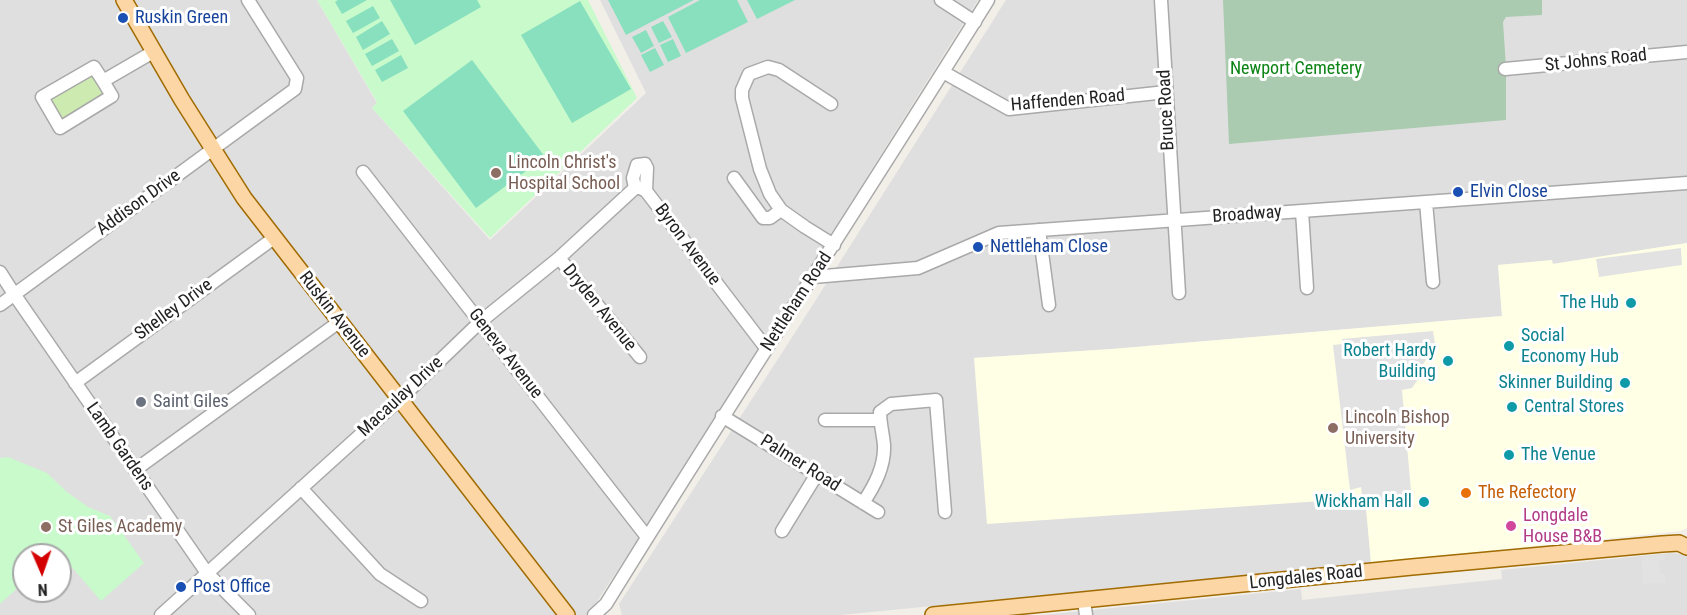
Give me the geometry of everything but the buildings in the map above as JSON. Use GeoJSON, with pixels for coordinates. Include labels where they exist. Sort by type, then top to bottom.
{"type":"FeatureCollection","features":[{"type":"Feature","properties":{"kind":"main road","name":"Ruskin Avenue"},"geometry":{"type":"LineString","coordinates":[[124,0],[153,52],[244,198],[568,615]]}},
{"type":"Feature","properties":{"kind":"main road","name":"Longdales Road"},"geometry":{"type":"LineString","coordinates":[[933,615],[1085,608],[1412,567],[1684,542]]}},
{"type":"Feature","properties":{"kind":"street","name":"Addison Drive"},"geometry":{"type":"LineString","coordinates":[[0,304],[295,89],[297,78],[248,0]]}},
{"type":"Feature","properties":{"kind":"street"},"geometry":{"type":"LineString","coordinates":[[941,0],[975,22]]}},
{"type":"Feature","properties":{"kind":"street","name":"Nettleham Road"},"geometry":{"type":"LineString","coordinates":[[594,615],[606,609],[647,537],[722,416],[834,245],[988,0]]}},
{"type":"Feature","properties":{"kind":"street","name":"Bruce Road"},"geometry":{"type":"LineString","coordinates":[[1161,0],[1179,293]]}},
{"type":"Feature","properties":{"kind":"street"},"geometry":{"type":"LineString","coordinates":[[103,81],[153,52]]}},
{"type":"Feature","properties":{"kind":"street","name":"St Johns Road"},"geometry":{"type":"LineString","coordinates":[[1505,69],[1687,52]]}},
{"type":"Feature","properties":{"kind":"street"},"geometry":{"type":"LineString","coordinates":[[94,67],[103,81],[112,96],[60,128],[42,96],[94,67]]}},
{"type":"Feature","properties":{"kind":"street"},"geometry":{"type":"LineString","coordinates":[[823,103],[778,70],[768,67],[749,74],[744,82],[742,98],[760,169],[770,194],[781,210],[834,245]]}},
{"type":"Feature","properties":{"kind":"street","name":"Haffenden Road"},"geometry":{"type":"LineString","coordinates":[[943,72],[1009,109],[1166,92]]}},
{"type":"Feature","properties":{"kind":"street","name":"Geneva Avenue"},"geometry":{"type":"LineString","coordinates":[[363,172],[647,537]]}},
{"type":"Feature","properties":{"kind":"street"},"geometry":{"type":"LineString","coordinates":[[734,178],[763,218],[770,218],[781,210]]}},
{"type":"Feature","properties":{"kind":"street","name":"Broadway"},"geometry":{"type":"LineString","coordinates":[[813,277],[918,268],[999,233],[1687,183]]}},
{"type":"Feature","properties":{"kind":"street","name":"Macaulay Drive"},"geometry":{"type":"LineString","coordinates":[[161,615],[400,399],[480,322],[640,189]]}},
{"type":"Feature","properties":{"kind":"street","name":"Byron Avenue"},"geometry":{"type":"LineString","coordinates":[[640,189],[766,348]]}},
{"type":"Feature","properties":{"kind":"street"},"geometry":{"type":"LineString","coordinates":[[1426,202],[1433,282]]}},
{"type":"Feature","properties":{"kind":"street"},"geometry":{"type":"LineString","coordinates":[[1302,211],[1307,288]]}},
{"type":"Feature","properties":{"kind":"street"},"geometry":{"type":"LineString","coordinates":[[1039,230],[1049,305]]}},
{"type":"Feature","properties":{"kind":"street","name":"Shelley Drive"},"geometry":{"type":"LineString","coordinates":[[75,383],[274,238]]}},
{"type":"Feature","properties":{"kind":"street","name":"Dryden Avenue"},"geometry":{"type":"LineString","coordinates":[[559,258],[640,357]]}},
{"type":"Feature","properties":{"kind":"street","name":"Lamb Gardens"},"geometry":{"type":"LineString","coordinates":[[0,272],[207,573],[249,615]]}},
{"type":"Feature","properties":{"kind":"street"},"geometry":{"type":"LineString","coordinates":[[135,470],[339,322]]}},
{"type":"Feature","properties":{"kind":"street"},"geometry":{"type":"LineString","coordinates":[[863,503],[882,465],[884,446],[880,412],[891,404],[936,400],[945,512]]}},
{"type":"Feature","properties":{"kind":"street","name":"Palmer Road"},"geometry":{"type":"LineString","coordinates":[[722,416],[878,512]]}},
{"type":"Feature","properties":{"kind":"street"},"geometry":{"type":"LineString","coordinates":[[825,420],[880,420]]}},
{"type":"Feature","properties":{"kind":"street"},"geometry":{"type":"LineString","coordinates":[[782,531],[817,474]]}},
{"type":"Feature","properties":{"kind":"street"},"geometry":{"type":"LineString","coordinates":[[301,488],[380,574],[421,601]]}},
{"type":"Feature","properties":{"kind":"shaded area"},"geometry":{"type":"Polygon","coordinates":[[[0,0],[317,0],[377,103],[372,108],[490,240],[646,93],[600,0],[978,0],[664,500],[588,615],[0,615],[0,0]]]}},
{"type":"Feature","properties":{"kind":"shaded area"},"geometry":{"type":"Polygon","coordinates":[[[1006,0],[1687,0],[1687,243],[1552,264],[1552,261],[1498,265],[1502,316],[1112,349],[974,358],[1366,498],[1371,563],[841,615],[622,615],[619,604],[798,328],[1006,0]]]}},
{"type":"Feature","properties":{"kind":"shaded area","name":"Lincoln Bishop University"},"geometry":{"type":"Polygon","coordinates":[[[1687,243],[1687,528],[1680,531],[1371,563],[1365,498],[987,524],[974,358],[1112,349],[1502,316],[1498,265],[1552,260],[1553,264],[1687,243]]]}},
{"type":"Feature","properties":{"kind":"shaded area"},"geometry":{"type":"Polygon","coordinates":[[[1681,248],[1682,265],[1599,277],[1596,259],[1681,248]]]}},
{"type":"Feature","properties":{"kind":"shaded area"},"geometry":{"type":"Polygon","coordinates":[[[1433,331],[1435,344],[1421,368],[1424,370],[1412,388],[1402,390],[1412,502],[1363,506],[1361,487],[1350,490],[1333,345],[1343,344],[1342,339],[1433,331]]]}},
{"type":"Feature","properties":{"kind":"shaded area"},"geometry":{"type":"Polygon","coordinates":[[[1672,553],[1687,555],[1687,615],[1042,615],[1301,589],[1302,600],[1502,579],[1501,570],[1672,553]]]}},
{"type":"Feature","properties":{"kind":"shaded area"},"geometry":{"type":"Polygon","coordinates":[[[1665,555],[1665,560],[1659,561],[1660,574],[1665,574],[1666,582],[1643,584],[1641,557],[1665,555]]]}},
{"type":"Feature","properties":{"kind":"green space","name":"Lincoln Christ's Hospital School"},"geometry":{"type":"Polygon","coordinates":[[[317,0],[588,0],[637,98],[490,238],[372,108],[377,102],[317,0]]]}},
{"type":"Feature","properties":{"kind":"green space"},"geometry":{"type":"Polygon","coordinates":[[[338,0],[367,0],[342,14],[335,2],[338,0]]]}},
{"type":"Feature","properties":{"kind":"green space"},"geometry":{"type":"Polygon","coordinates":[[[390,0],[477,0],[481,7],[415,45],[390,0]]]}},
{"type":"Feature","properties":{"kind":"green space"},"geometry":{"type":"Polygon","coordinates":[[[608,0],[694,0],[626,35],[608,0]]]}},
{"type":"Feature","properties":{"kind":"green space"},"geometry":{"type":"Polygon","coordinates":[[[700,0],[737,0],[748,22],[686,53],[668,17],[700,0]]]}},
{"type":"Feature","properties":{"kind":"green space"},"geometry":{"type":"Polygon","coordinates":[[[747,0],[795,0],[757,19],[747,0]]]}},
{"type":"Feature","properties":{"kind":"green space","name":"Newport Cemetery"},"geometry":{"type":"Polygon","coordinates":[[[1223,0],[1542,0],[1542,15],[1506,17],[1503,22],[1506,120],[1229,144],[1223,0]]]}},
{"type":"Feature","properties":{"kind":"green space"},"geometry":{"type":"Polygon","coordinates":[[[580,1],[631,89],[572,123],[521,35],[580,1]]]}},
{"type":"Feature","properties":{"kind":"green space"},"geometry":{"type":"Polygon","coordinates":[[[373,6],[380,18],[353,33],[346,21],[373,6]]]}},
{"type":"Feature","properties":{"kind":"green space"},"geometry":{"type":"Polygon","coordinates":[[[382,21],[390,34],[363,50],[356,37],[382,21]]]}},
{"type":"Feature","properties":{"kind":"green space"},"geometry":{"type":"Polygon","coordinates":[[[663,21],[672,37],[659,43],[651,27],[663,21]]]}},
{"type":"Feature","properties":{"kind":"green space"},"geometry":{"type":"Polygon","coordinates":[[[646,30],[654,46],[641,53],[632,37],[646,30]]]}},
{"type":"Feature","properties":{"kind":"green space"},"geometry":{"type":"Polygon","coordinates":[[[392,39],[399,51],[372,66],[365,54],[392,39]]]}},
{"type":"Feature","properties":{"kind":"green space"},"geometry":{"type":"Polygon","coordinates":[[[673,39],[681,56],[668,62],[660,45],[673,39]]]}},
{"type":"Feature","properties":{"kind":"green space"},"geometry":{"type":"Polygon","coordinates":[[[655,48],[664,65],[650,72],[641,55],[655,48]]]}},
{"type":"Feature","properties":{"kind":"green space"},"geometry":{"type":"Polygon","coordinates":[[[401,55],[408,68],[382,82],[375,70],[401,55]]]}},
{"type":"Feature","properties":{"kind":"green space"},"geometry":{"type":"Polygon","coordinates":[[[472,60],[545,157],[476,208],[403,111],[472,60]]]}},
{"type":"Feature","properties":{"kind":"green space"},"geometry":{"type":"Polygon","coordinates":[[[94,67],[112,96],[60,128],[42,97],[94,67]]]}},
{"type":"Feature","properties":{"kind":"green space","name":"St Giles Academy"},"geometry":{"type":"Polygon","coordinates":[[[8,457],[47,473],[67,492],[88,507],[110,516],[144,563],[101,601],[72,567],[72,543],[12,543],[12,593],[0,604],[0,458],[8,457]]]}},
{"type":"Feature","properties":{"kind":"place","name":"Ruskin Green"},"geometry":{"type":"Point","coordinates":[123,18]}},
{"type":"Feature","properties":{"kind":"place","name":"Lincoln Christ's Hospital School"},"geometry":{"type":"Point","coordinates":[496,173]}},
{"type":"Feature","properties":{"kind":"place","name":"Elvin Close"},"geometry":{"type":"Point","coordinates":[1458,192]}},
{"type":"Feature","properties":{"kind":"place","name":"Nettleham Close"},"geometry":{"type":"Point","coordinates":[978,247]}},
{"type":"Feature","properties":{"kind":"place","name":"The Hub"},"geometry":{"type":"Point","coordinates":[1631,303]}},
{"type":"Feature","properties":{"kind":"place","name":"Social Economy Hub"},"geometry":{"type":"Point","coordinates":[1509,346]}},
{"type":"Feature","properties":{"kind":"place","name":"Robert Hardy Building"},"geometry":{"type":"Point","coordinates":[1448,361]}},
{"type":"Feature","properties":{"kind":"place","name":"Skinner Building"},"geometry":{"type":"Point","coordinates":[1625,383]}},
{"type":"Feature","properties":{"kind":"place","name":"Saint Giles"},"geometry":{"type":"Point","coordinates":[141,402]}},
{"type":"Feature","properties":{"kind":"place","name":"Central Stores"},"geometry":{"type":"Point","coordinates":[1512,407]}},
{"type":"Feature","properties":{"kind":"place","name":"Lincoln Bishop University"},"geometry":{"type":"Point","coordinates":[1333,428]}},
{"type":"Feature","properties":{"kind":"place","name":"The Venue"},"geometry":{"type":"Point","coordinates":[1509,455]}},
{"type":"Feature","properties":{"kind":"place","name":"The Refectory"},"geometry":{"type":"Point","coordinates":[1466,493]}},
{"type":"Feature","properties":{"kind":"place","name":"Wickham Hall"},"geometry":{"type":"Point","coordinates":[1424,502]}},
{"type":"Feature","properties":{"kind":"place","name":"Longdale House B&B"},"geometry":{"type":"Point","coordinates":[1511,526]}},
{"type":"Feature","properties":{"kind":"place","name":"St Giles Academy"},"geometry":{"type":"Point","coordinates":[46,527]}},
{"type":"Feature","properties":{"kind":"place","name":"Post Office"},"geometry":{"type":"Point","coordinates":[181,587]}}]}
